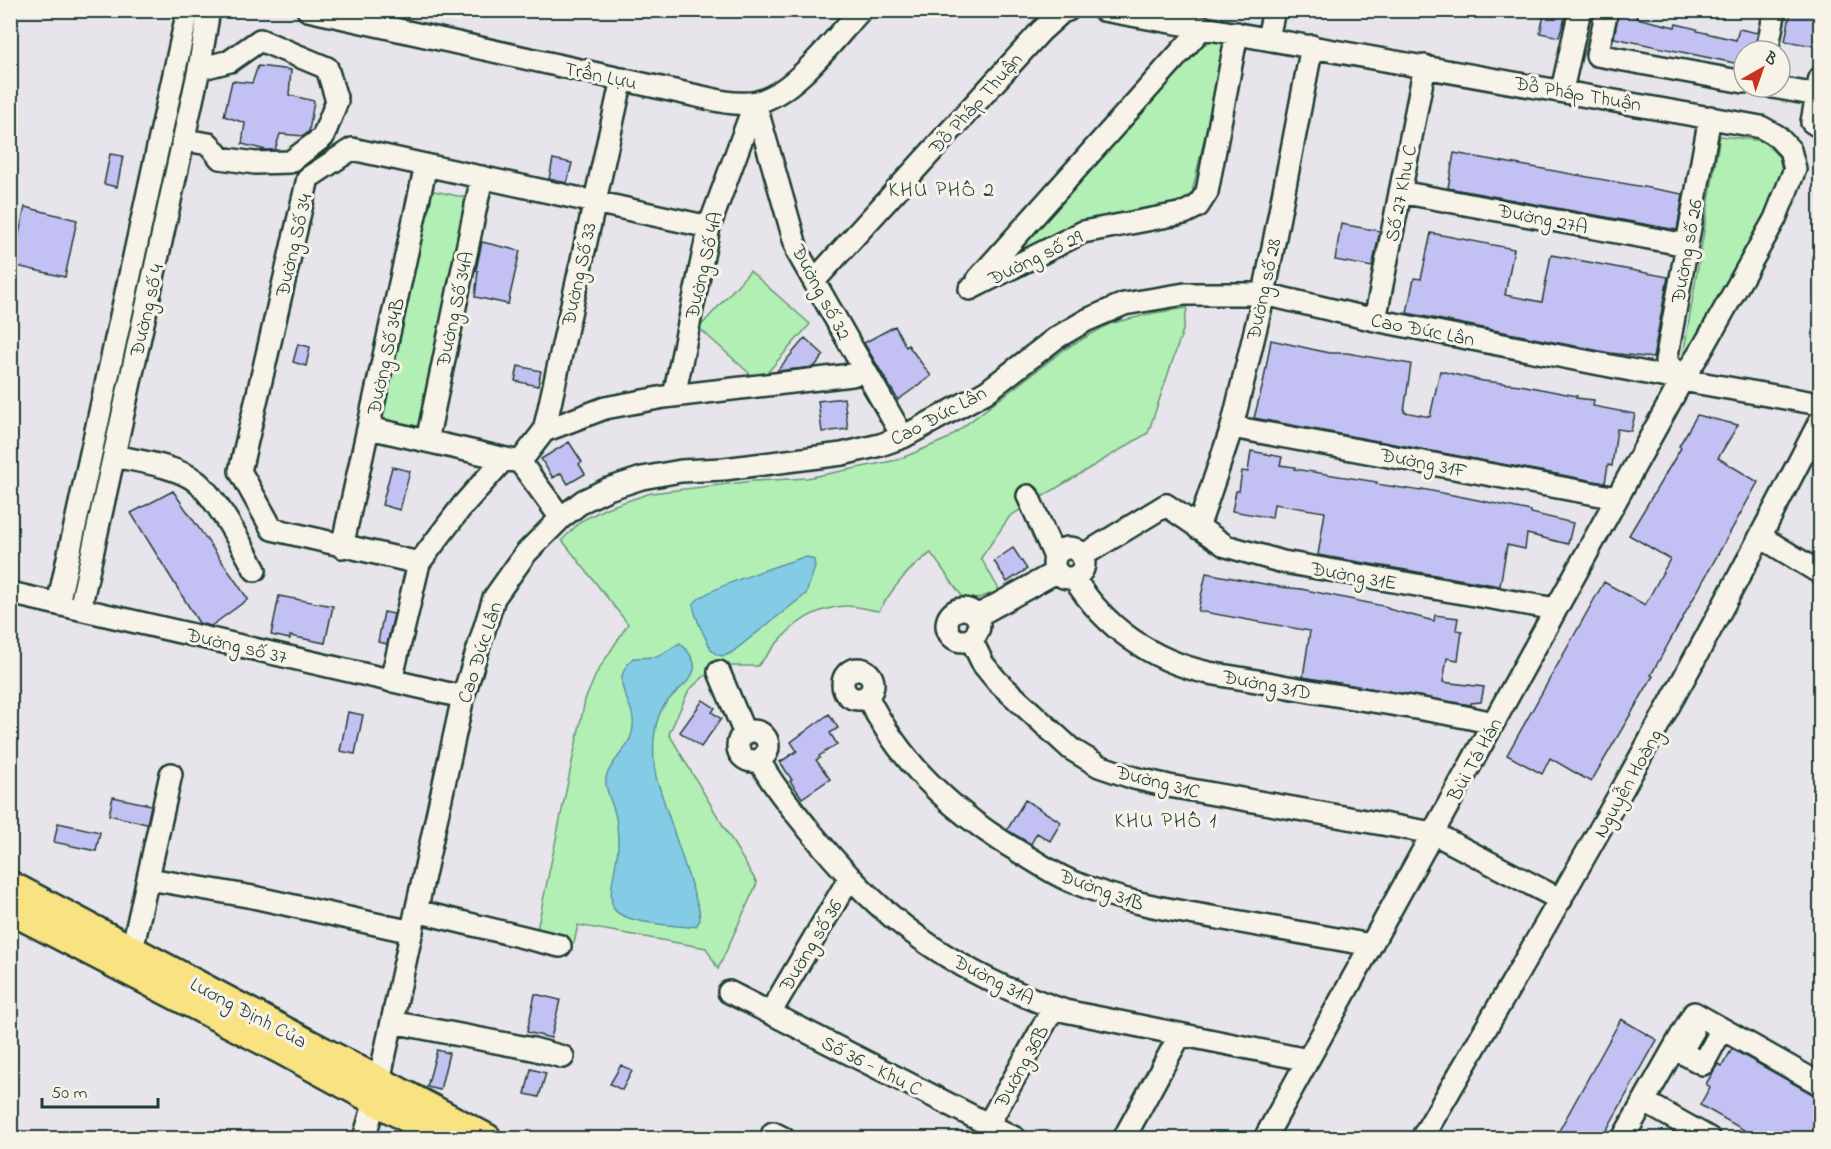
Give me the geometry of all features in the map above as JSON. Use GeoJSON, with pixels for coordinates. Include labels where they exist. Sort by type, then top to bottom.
{"type":"FeatureCollection","features":[{"type":"Feature","properties":{"kind":"main road","name":"Lương Định Của"},"geometry":{"type":"LineString","coordinates":[[10,885],[132,950],[377,1091],[434,1136]]}},
{"type":"Feature","properties":{"kind":"main road","name":"Lương Định Của"},"geometry":{"type":"LineString","coordinates":[[10,910],[281,1050],[487,1138]]}},
{"type":"Feature","properties":{"kind":"street","name":"Đường số 4"},"geometry":{"type":"LineString","coordinates":[[58,604],[188,10]]}},
{"type":"Feature","properties":{"kind":"street","name":"Đường số 4"},"geometry":{"type":"LineString","coordinates":[[80,609],[184,140],[209,10]]}},
{"type":"Feature","properties":{"kind":"street","name":"Trần Lựu"},"geometry":{"type":"LineString","coordinates":[[308,10],[731,103],[755,103],[775,95],[794,82],[861,10]]}},
{"type":"Feature","properties":{"kind":"street","name":"Đỗ Pháp Thuận"},"geometry":{"type":"LineString","coordinates":[[814,281],[1041,31],[1062,12],[1068,10]]}},
{"type":"Feature","properties":{"kind":"street","name":"Đỗ Pháp Thuận"},"geometry":{"type":"LineString","coordinates":[[1103,10],[1710,117],[1761,127],[1777,136],[1790,150],[1795,169],[1775,219],[1704,346],[1682,380]]}},
{"type":"Feature","properties":{"kind":"street"},"geometry":{"type":"LineString","coordinates":[[1268,38],[1274,10]]}},
{"type":"Feature","properties":{"kind":"street"},"geometry":{"type":"LineString","coordinates":[[1562,90],[1580,10]]}},
{"type":"Feature","properties":{"kind":"street"},"geometry":{"type":"LineString","coordinates":[[1606,10],[1597,55],[1732,80]]}},
{"type":"Feature","properties":{"kind":"street"},"geometry":{"type":"LineString","coordinates":[[1769,39],[1775,10]]}},
{"type":"Feature","properties":{"kind":"street","name":"Đường số 29"},"geometry":{"type":"LineString","coordinates":[[1203,27],[970,288],[1083,232],[1184,213],[1198,206],[1207,192],[1237,33]]}},
{"type":"Feature","properties":{"kind":"street"},"geometry":{"type":"LineString","coordinates":[[184,140],[209,144],[220,158],[255,163],[290,162],[323,137],[337,101],[327,68],[260,40],[230,61],[199,69]]}},
{"type":"Feature","properties":{"kind":"street","name":"Đường số 28"},"geometry":{"type":"LineString","coordinates":[[1198,528],[1232,427],[1264,294],[1312,46]]}},
{"type":"Feature","properties":{"kind":"street","name":"Số 27 Khu C"},"geometry":{"type":"LineString","coordinates":[[1375,320],[1425,66]]}},
{"type":"Feature","properties":{"kind":"street","name":"Đường Số 33"},"geometry":{"type":"LineString","coordinates":[[419,564],[463,505],[544,431],[622,79]]}},
{"type":"Feature","properties":{"kind":"street"},"geometry":{"type":"LineString","coordinates":[[1792,87],[1819,87],[1812,122],[1821,127]]}},
{"type":"Feature","properties":{"kind":"street","name":"Đường Số 4A"},"geometry":{"type":"LineString","coordinates":[[675,396],[709,227],[755,103]]}},
{"type":"Feature","properties":{"kind":"street","name":"Đường số 32"},"geometry":{"type":"LineString","coordinates":[[755,103],[798,253],[903,437]]}},
{"type":"Feature","properties":{"kind":"street","name":"Đường số 26"},"geometry":{"type":"LineString","coordinates":[[1682,380],[1666,361],[1710,117]]}},
{"type":"Feature","properties":{"kind":"street","name":"Đường Số 34"},"geometry":{"type":"LineString","coordinates":[[419,564],[272,529],[240,471],[308,178],[352,149],[709,227]]}},
{"type":"Feature","properties":{"kind":"street","name":"Đường Số 34B"},"geometry":{"type":"LineString","coordinates":[[342,546],[426,165]]}},
{"type":"Feature","properties":{"kind":"street","name":"Đường Số 34A"},"geometry":{"type":"LineString","coordinates":[[427,441],[482,177]]}},
{"type":"Feature","properties":{"kind":"street","name":"Đường 27A"},"geometry":{"type":"LineString","coordinates":[[1400,192],[1687,245]]}},
{"type":"Feature","properties":{"kind":"street","name":"Cao Đức Lân"},"geometry":{"type":"LineString","coordinates":[[364,1138],[377,1091],[463,697],[494,598],[526,553],[561,518],[583,501],[608,489],[642,478],[681,471],[724,469],[842,454],[903,437],[986,392],[1065,333],[1087,320],[1124,304],[1185,294],[1264,294],[1375,320],[1682,380],[1821,404]]}},
{"type":"Feature","properties":{"kind":"street"},"geometry":{"type":"LineString","coordinates":[[544,431],[605,408],[675,396],[852,375],[865,371]]}},
{"type":"Feature","properties":{"kind":"street","name":"Bùi Tá Hán"},"geometry":{"type":"LineString","coordinates":[[1265,1138],[1682,380]]}},
{"type":"Feature","properties":{"kind":"street","name":"Nguyễn Hoàng"},"geometry":{"type":"LineString","coordinates":[[1422,1138],[1648,747],[1821,421]]}},
{"type":"Feature","properties":{"kind":"street","name":"Đường 31F"},"geometry":{"type":"LineString","coordinates":[[1232,427],[1617,498]]}},
{"type":"Feature","properties":{"kind":"street"},"geometry":{"type":"LineString","coordinates":[[369,428],[512,460],[561,518]]}},
{"type":"Feature","properties":{"kind":"street"},"geometry":{"type":"LineString","coordinates":[[114,456],[176,471],[196,481],[213,501],[255,570]]}},
{"type":"Feature","properties":{"kind":"street","name":"Đường 31D"},"geometry":{"type":"LineString","coordinates":[[1029,496],[1062,569],[1103,617],[1120,632],[1161,656],[1207,672],[1322,694],[1453,713],[1493,723]]}},
{"type":"Feature","properties":{"kind":"street","name":"Đường 31E"},"geometry":{"type":"LineString","coordinates":[[1062,569],[1057,553],[1065,548],[1075,549],[1082,556],[1166,505],[1226,546],[1282,562],[1556,609]]}},
{"type":"Feature","properties":{"kind":"street"},"geometry":{"type":"LineString","coordinates":[[1761,537],[1821,573]]}},
{"type":"Feature","properties":{"kind":"street"},"geometry":{"type":"LineString","coordinates":[[392,681],[419,564]]}},
{"type":"Feature","properties":{"kind":"street"},"geometry":{"type":"LineString","coordinates":[[977,616],[1062,569]]}},
{"type":"Feature","properties":{"kind":"street","name":"Đường số 37"},"geometry":{"type":"LineString","coordinates":[[10,593],[463,697]]}},
{"type":"Feature","properties":{"kind":"street"},"geometry":{"type":"LineString","coordinates":[[958,609],[969,610],[977,616],[978,631],[971,639],[961,640],[949,631],[948,621],[958,609]]}},
{"type":"Feature","properties":{"kind":"street","name":"Đường 31C"},"geometry":{"type":"LineString","coordinates":[[971,639],[983,664],[1024,708],[1071,749],[1099,766],[1134,778],[1169,786],[1433,833],[1561,900]]}},
{"type":"Feature","properties":{"kind":"street","name":"Đường 31A"},"geometry":{"type":"LineString","coordinates":[[718,672],[745,734],[739,741],[739,751],[749,760],[759,760],[772,784],[837,865],[905,927],[931,945],[1005,987],[1054,1007],[1308,1060]]}},
{"type":"Feature","properties":{"kind":"street","name":"Đường 31B"},"geometry":{"type":"LineString","coordinates":[[867,696],[878,719],[898,748],[927,782],[953,807],[1000,841],[1071,882],[1151,906],[1371,945]]}},
{"type":"Feature","properties":{"kind":"street"},"geometry":{"type":"LineString","coordinates":[[132,950],[171,774]]}},
{"type":"Feature","properties":{"kind":"street","name":"Đường số 36"},"geometry":{"type":"LineString","coordinates":[[770,1013],[850,877]]}},
{"type":"Feature","properties":{"kind":"street"},"geometry":{"type":"LineString","coordinates":[[149,879],[253,897],[411,932]]}},
{"type":"Feature","properties":{"kind":"street"},"geometry":{"type":"LineString","coordinates":[[416,911],[560,946]]}},
{"type":"Feature","properties":{"kind":"street","name":"Số 36 - Khu C"},"geometry":{"type":"LineString","coordinates":[[729,992],[1015,1138]]}},
{"type":"Feature","properties":{"kind":"street","name":"Đường 36B"},"geometry":{"type":"LineString","coordinates":[[988,1125],[1054,1007]]}},
{"type":"Feature","properties":{"kind":"street"},"geometry":{"type":"LineString","coordinates":[[1697,1015],[1821,1084]]}},
{"type":"Feature","properties":{"kind":"street"},"geometry":{"type":"LineString","coordinates":[[1697,1015],[1681,1052],[1703,1064],[1722,1029]]}},
{"type":"Feature","properties":{"kind":"street"},"geometry":{"type":"LineString","coordinates":[[1628,1131],[1697,1015]]}},
{"type":"Feature","properties":{"kind":"street"},"geometry":{"type":"LineString","coordinates":[[392,1022],[533,1049],[563,1057]]}},
{"type":"Feature","properties":{"kind":"street"},"geometry":{"type":"LineString","coordinates":[[1124,1138],[1180,1035]]}},
{"type":"Feature","properties":{"kind":"street"},"geometry":{"type":"LineString","coordinates":[[1645,1102],[1709,1138]]}},
{"type":"Feature","properties":{"kind":"green space"},"geometry":{"type":"Polygon","coordinates":[[[1217,39],[1225,46],[1192,193],[1180,204],[1007,262],[1202,45],[1217,39]]]}},
{"type":"Feature","properties":{"kind":"green space"},"geometry":{"type":"Polygon","coordinates":[[[1720,136],[1763,141],[1780,158],[1783,180],[1682,362],[1720,136]]]}},
{"type":"Feature","properties":{"kind":"green space"},"geometry":{"type":"Polygon","coordinates":[[[429,190],[468,198],[421,427],[382,419],[429,190]]]}},
{"type":"Feature","properties":{"kind":"green space"},"geometry":{"type":"Polygon","coordinates":[[[750,271],[810,324],[759,382],[699,328],[750,271]]]}},
{"type":"Feature","properties":{"kind":"green space"},"geometry":{"type":"Polygon","coordinates":[[[1187,308],[1183,330],[1148,433],[1010,516],[981,558],[1000,591],[966,602],[931,553],[902,579],[879,611],[849,606],[817,612],[785,634],[758,666],[716,666],[689,690],[669,734],[757,883],[718,969],[706,948],[578,925],[574,943],[537,930],[585,700],[597,672],[628,624],[562,540],[581,521],[606,508],[651,493],[754,481],[807,478],[897,460],[947,439],[1065,349],[1109,324],[1187,308]]]}},
{"type":"Feature","properties":{"kind":"water"},"geometry":{"type":"Polygon","coordinates":[[[808,557],[814,560],[815,567],[806,594],[731,653],[721,656],[712,651],[695,613],[694,604],[699,598],[743,578],[808,557]]]}},
{"type":"Feature","properties":{"kind":"water"},"geometry":{"type":"Polygon","coordinates":[[[680,643],[690,654],[694,663],[694,671],[663,707],[659,715],[655,732],[654,760],[656,777],[699,909],[700,920],[696,926],[688,927],[637,920],[619,914],[614,909],[611,896],[618,853],[618,830],[606,783],[611,766],[625,748],[632,734],[633,717],[622,685],[625,668],[633,658],[657,657],[680,643]]]}},
{"type":"Feature","properties":{"kind":"building"},"geometry":{"type":"Polygon","coordinates":[[[1545,10],[1561,10],[1565,18],[1559,37],[1540,33],[1545,10]]]}},
{"type":"Feature","properties":{"kind":"building"},"geometry":{"type":"Polygon","coordinates":[[[1619,10],[1638,10],[1636,18],[1675,27],[1676,24],[1732,39],[1732,63],[1614,38],[1619,10]]]}},
{"type":"Feature","properties":{"kind":"building"},"geometry":{"type":"Polygon","coordinates":[[[1791,10],[1821,10],[1814,46],[1785,39],[1791,10]]]}},
{"type":"Feature","properties":{"kind":"building"},"geometry":{"type":"Polygon","coordinates":[[[1739,29],[1758,33],[1757,39],[1736,39],[1739,29]]]}},
{"type":"Feature","properties":{"kind":"building"},"geometry":{"type":"Polygon","coordinates":[[[258,66],[291,70],[289,95],[314,101],[309,131],[304,136],[280,134],[275,150],[242,144],[245,123],[224,116],[232,81],[252,83],[258,66]]]}},
{"type":"Feature","properties":{"kind":"building"},"geometry":{"type":"Polygon","coordinates":[[[1454,153],[1683,194],[1677,230],[1448,188],[1454,153]]]}},
{"type":"Feature","properties":{"kind":"building"},"geometry":{"type":"Polygon","coordinates":[[[110,154],[123,156],[117,187],[104,184],[110,154]]]}},
{"type":"Feature","properties":{"kind":"building"},"geometry":{"type":"Polygon","coordinates":[[[553,159],[572,163],[567,183],[549,179],[553,159]]]}},
{"type":"Feature","properties":{"kind":"building"},"geometry":{"type":"Polygon","coordinates":[[[25,207],[77,220],[65,277],[12,265],[25,207]]]}},
{"type":"Feature","properties":{"kind":"building"},"geometry":{"type":"Polygon","coordinates":[[[1341,224],[1380,231],[1372,267],[1335,260],[1341,224]]]}},
{"type":"Feature","properties":{"kind":"building"},"geometry":{"type":"Polygon","coordinates":[[[1431,233],[1514,249],[1505,295],[1542,302],[1551,255],[1668,277],[1653,358],[1610,353],[1407,313],[1414,278],[1421,279],[1431,233]]]}},
{"type":"Feature","properties":{"kind":"building"},"geometry":{"type":"Polygon","coordinates":[[[482,242],[520,251],[508,304],[475,297],[478,271],[476,270],[482,242]]]}},
{"type":"Feature","properties":{"kind":"building"},"geometry":{"type":"Polygon","coordinates":[[[895,326],[906,347],[908,345],[931,376],[898,400],[864,343],[895,326]]]}},
{"type":"Feature","properties":{"kind":"building"},"geometry":{"type":"Polygon","coordinates":[[[805,338],[824,355],[814,367],[777,371],[805,338]]]}},
{"type":"Feature","properties":{"kind":"building"},"geometry":{"type":"Polygon","coordinates":[[[1271,340],[1329,353],[1347,353],[1411,364],[1404,412],[1430,417],[1440,371],[1483,381],[1520,385],[1577,396],[1576,398],[1594,400],[1593,406],[1635,414],[1631,431],[1617,429],[1612,466],[1608,465],[1605,483],[1254,418],[1271,340]]]}},
{"type":"Feature","properties":{"kind":"building"},"geometry":{"type":"Polygon","coordinates":[[[298,344],[310,347],[306,366],[293,362],[298,344]]]}},
{"type":"Feature","properties":{"kind":"building"},"geometry":{"type":"Polygon","coordinates":[[[518,366],[541,371],[538,386],[515,381],[518,366]]]}},
{"type":"Feature","properties":{"kind":"building"},"geometry":{"type":"Polygon","coordinates":[[[844,398],[848,429],[822,432],[818,401],[844,398]]]}},
{"type":"Feature","properties":{"kind":"building"},"geometry":{"type":"Polygon","coordinates":[[[1697,415],[1738,425],[1718,458],[1758,482],[1651,675],[1653,676],[1591,782],[1550,758],[1542,774],[1507,755],[1604,582],[1645,605],[1670,559],[1629,535],[1681,448],[1679,446],[1697,415]]]}},
{"type":"Feature","properties":{"kind":"building"},"geometry":{"type":"Polygon","coordinates":[[[569,442],[582,462],[579,464],[585,474],[568,484],[561,473],[553,478],[541,459],[569,442]]]}},
{"type":"Feature","properties":{"kind":"building"},"geometry":{"type":"Polygon","coordinates":[[[1251,451],[1282,457],[1280,465],[1295,467],[1294,469],[1377,482],[1376,484],[1421,491],[1422,489],[1531,511],[1531,513],[1573,523],[1568,544],[1527,534],[1525,549],[1507,545],[1500,586],[1318,555],[1325,512],[1274,504],[1272,518],[1232,511],[1236,491],[1239,491],[1242,471],[1248,472],[1251,451]]]}},
{"type":"Feature","properties":{"kind":"building"},"geometry":{"type":"Polygon","coordinates":[[[392,467],[410,471],[400,510],[382,505],[392,467]]]}},
{"type":"Feature","properties":{"kind":"building"},"geometry":{"type":"Polygon","coordinates":[[[173,491],[248,599],[211,626],[199,623],[131,513],[173,491]]]}},
{"type":"Feature","properties":{"kind":"building"},"geometry":{"type":"Polygon","coordinates":[[[1013,548],[1027,569],[1007,582],[994,561],[1013,548]]]}},
{"type":"Feature","properties":{"kind":"building"},"geometry":{"type":"Polygon","coordinates":[[[1206,573],[1388,607],[1388,609],[1434,621],[1435,615],[1458,618],[1456,630],[1462,631],[1458,660],[1447,658],[1443,682],[1484,687],[1481,702],[1471,703],[1471,705],[1303,677],[1310,631],[1198,611],[1206,573]]]}},
{"type":"Feature","properties":{"kind":"building"},"geometry":{"type":"Polygon","coordinates":[[[279,596],[333,606],[325,643],[271,635],[279,596]]]}},
{"type":"Feature","properties":{"kind":"building"},"geometry":{"type":"Polygon","coordinates":[[[384,612],[394,614],[387,644],[378,642],[384,612]]]}},
{"type":"Feature","properties":{"kind":"building"},"geometry":{"type":"Polygon","coordinates":[[[703,700],[715,708],[712,712],[721,719],[701,747],[680,732],[703,700]]]}},
{"type":"Feature","properties":{"kind":"building"},"geometry":{"type":"Polygon","coordinates":[[[348,712],[363,715],[355,754],[340,751],[348,712]]]}},
{"type":"Feature","properties":{"kind":"building"},"geometry":{"type":"Polygon","coordinates":[[[829,714],[838,728],[830,733],[837,744],[816,760],[830,779],[802,798],[780,762],[797,751],[791,742],[829,714]]]}},
{"type":"Feature","properties":{"kind":"building"},"geometry":{"type":"Polygon","coordinates":[[[113,797],[151,805],[147,824],[109,815],[113,797]]]}},
{"type":"Feature","properties":{"kind":"building"},"geometry":{"type":"Polygon","coordinates":[[[1025,800],[1061,822],[1050,841],[1037,833],[1031,844],[1007,830],[1025,800]]]}},
{"type":"Feature","properties":{"kind":"building"},"geometry":{"type":"Polygon","coordinates":[[[58,823],[100,832],[96,851],[54,842],[58,823]]]}},
{"type":"Feature","properties":{"kind":"building"},"geometry":{"type":"Polygon","coordinates":[[[535,994],[560,1000],[551,1038],[527,1032],[535,994]]]}},
{"type":"Feature","properties":{"kind":"building"},"geometry":{"type":"Polygon","coordinates":[[[1621,1019],[1657,1040],[1602,1138],[1555,1138],[1621,1019]]]}},
{"type":"Feature","properties":{"kind":"building"},"geometry":{"type":"Polygon","coordinates":[[[1732,1049],[1821,1097],[1821,1138],[1758,1138],[1700,1105],[1710,1087],[1706,1084],[1718,1064],[1722,1066],[1732,1049]]]}},
{"type":"Feature","properties":{"kind":"building"},"geometry":{"type":"Polygon","coordinates":[[[437,1050],[449,1053],[440,1090],[427,1087],[437,1050]]]}},
{"type":"Feature","properties":{"kind":"building"},"geometry":{"type":"Polygon","coordinates":[[[621,1065],[632,1071],[622,1090],[610,1084],[621,1065]]]}},
{"type":"Feature","properties":{"kind":"building"},"geometry":{"type":"Polygon","coordinates":[[[531,1069],[546,1073],[539,1097],[525,1094],[531,1069]]]}},
{"type":"Feature","properties":{"kind":"district","name":"KHU PHỐ 2"},"geometry":{"type":"Point","coordinates":[942,189]}},
{"type":"Feature","properties":{"kind":"district","name":"KHU PHỐ 1"},"geometry":{"type":"Point","coordinates":[1166,820]}}]}
